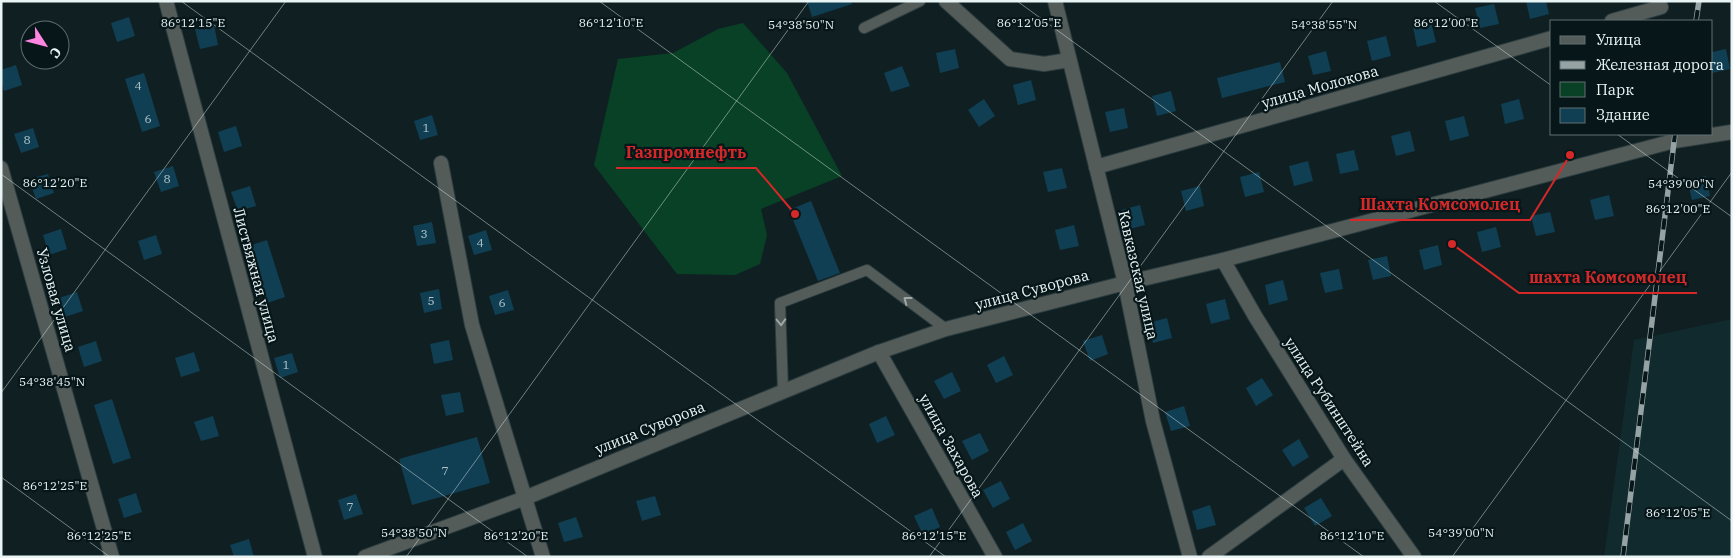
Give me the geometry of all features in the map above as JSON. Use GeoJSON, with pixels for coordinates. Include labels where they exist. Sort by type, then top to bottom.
{"type":"FeatureCollection","features":[{"type":"Feature","properties":{"kind":"street","name":"Листвяжная улица"},"geometry":{"type":"LineString","coordinates":[[166,1],[315,557]]}},
{"type":"Feature","properties":{"kind":"street"},"geometry":{"type":"LineString","coordinates":[[946,1],[1010,59],[1044,64],[1069,60]]}},
{"type":"Feature","properties":{"kind":"street","name":"Кавказская улица"},"geometry":{"type":"LineString","coordinates":[[1055,1],[1125,283],[1153,421],[1190,557]]}},
{"type":"Feature","properties":{"kind":"street"},"geometry":{"type":"LineString","coordinates":[[1616,20],[1661,7]]}},
{"type":"Feature","properties":{"kind":"street","name":"улица Молокова"},"geometry":{"type":"LineString","coordinates":[[1096,167],[1550,39]]}},
{"type":"Feature","properties":{"kind":"street","name":"улица Суворова"},"geometry":{"type":"LineString","coordinates":[[365,557],[525,498],[879,352],[946,330],[1674,142],[1732,132]]}},
{"type":"Feature","properties":{"kind":"street"},"geometry":{"type":"LineString","coordinates":[[441,163],[472,325],[543,557]]}},
{"type":"Feature","properties":{"kind":"street","name":"Узловая улица"},"geometry":{"type":"LineString","coordinates":[[1,168],[112,557]]}},
{"type":"Feature","properties":{"kind":"street","name":"улица Рубинштейна"},"geometry":{"type":"LineString","coordinates":[[1223,260],[1255,316],[1344,459],[1414,557]]}},
{"type":"Feature","properties":{"kind":"street","name":"улица Захарова"},"geometry":{"type":"LineString","coordinates":[[879,352],[995,557]]}},
{"type":"Feature","properties":{"kind":"street"},"geometry":{"type":"LineString","coordinates":[[1209,557],[1344,459]]}},
{"type":"Feature","properties":{"kind":"lane"},"geometry":{"type":"LineString","coordinates":[[864,28],[920,1]]}},
{"type":"Feature","properties":{"kind":"lane"},"geometry":{"type":"LineString","coordinates":[[783,391],[780,303],[867,270],[946,330]]}},
{"type":"Feature","properties":{"kind":"shaded area"},"geometry":{"type":"Polygon","coordinates":[[[1732,319],[1732,557],[1604,557],[1634,340],[1732,319]]]}},
{"type":"Feature","properties":{"kind":"green space"},"geometry":{"type":"Polygon","coordinates":[[[743,23],[787,73],[842,176],[761,209],[767,235],[760,264],[735,275],[677,274],[594,165],[618,59],[673,53],[718,29],[743,23]]]}},
{"type":"Feature","properties":{"kind":"building"},"geometry":{"type":"Polygon","coordinates":[[[807,1],[851,1],[852,4],[812,17],[807,1]]]}},
{"type":"Feature","properties":{"kind":"building"},"geometry":{"type":"Polygon","coordinates":[[[1526,1],[1546,1],[1549,14],[1530,19],[1526,1]]]}},
{"type":"Feature","properties":{"kind":"building"},"geometry":{"type":"Polygon","coordinates":[[[1494,4],[1499,24],[1480,28],[1475,8],[1494,4]]]}},
{"type":"Feature","properties":{"kind":"building"},"geometry":{"type":"Polygon","coordinates":[[[129,17],[135,36],[117,42],[111,23],[129,17]]]}},
{"type":"Feature","properties":{"kind":"building"},"geometry":{"type":"Polygon","coordinates":[[[1431,22],[1436,42],[1417,47],[1413,27],[1431,22]]]}},
{"type":"Feature","properties":{"kind":"building"},"geometry":{"type":"Polygon","coordinates":[[[214,25],[218,45],[200,49],[195,29],[214,25]]]}},
{"type":"Feature","properties":{"kind":"building"},"geometry":{"type":"Polygon","coordinates":[[[1386,36],[1391,56],[1372,61],[1367,41],[1386,36]]]}},
{"type":"Feature","properties":{"kind":"building"},"geometry":{"type":"Polygon","coordinates":[[[955,49],[959,68],[940,73],[936,53],[955,49]]]}},
{"type":"Feature","properties":{"kind":"building"},"geometry":{"type":"Polygon","coordinates":[[[1726,49],[1730,69],[1713,73],[1713,52],[1726,49]]]}},
{"type":"Feature","properties":{"kind":"building"},"geometry":{"type":"Polygon","coordinates":[[[1326,51],[1331,71],[1313,75],[1308,56],[1326,51]]]}},
{"type":"Feature","properties":{"kind":"building"},"geometry":{"type":"Polygon","coordinates":[[[1280,62],[1285,82],[1222,98],[1217,78],[1280,62]]]}},
{"type":"Feature","properties":{"kind":"building"},"geometry":{"type":"Polygon","coordinates":[[[16,65],[22,85],[4,91],[1,81],[1,70],[16,65]]]}},
{"type":"Feature","properties":{"kind":"building"},"geometry":{"type":"Polygon","coordinates":[[[902,66],[910,86],[891,92],[884,73],[902,66]]]}},
{"type":"Feature","properties":{"kind":"building"},"geometry":{"type":"Polygon","coordinates":[[[144,73],[160,126],[142,132],[125,79],[144,73]]]}},
{"type":"Feature","properties":{"kind":"building"},"geometry":{"type":"Polygon","coordinates":[[[1031,80],[1036,100],[1018,105],[1013,85],[1031,80]]]}},
{"type":"Feature","properties":{"kind":"building"},"geometry":{"type":"Polygon","coordinates":[[[1171,91],[1176,111],[1157,116],[1152,96],[1171,91]]]}},
{"type":"Feature","properties":{"kind":"building"},"geometry":{"type":"Polygon","coordinates":[[[984,99],[995,116],[979,127],[968,110],[984,99]]]}},
{"type":"Feature","properties":{"kind":"building"},"geometry":{"type":"Polygon","coordinates":[[[1519,99],[1524,119],[1505,124],[1501,104],[1519,99]]]}},
{"type":"Feature","properties":{"kind":"building"},"geometry":{"type":"Polygon","coordinates":[[[1124,108],[1128,128],[1110,132],[1105,112],[1124,108]]]}},
{"type":"Feature","properties":{"kind":"building"},"geometry":{"type":"Polygon","coordinates":[[[432,115],[438,135],[420,140],[414,121],[432,115]]]}},
{"type":"Feature","properties":{"kind":"building"},"geometry":{"type":"Polygon","coordinates":[[[1464,116],[1469,136],[1450,141],[1445,121],[1464,116]]]}},
{"type":"Feature","properties":{"kind":"building"},"geometry":{"type":"Polygon","coordinates":[[[236,126],[242,146],[224,152],[218,132],[236,126]]]}},
{"type":"Feature","properties":{"kind":"building"},"geometry":{"type":"Polygon","coordinates":[[[33,128],[39,147],[21,153],[14,134],[33,128]]]}},
{"type":"Feature","properties":{"kind":"building"},"geometry":{"type":"Polygon","coordinates":[[[1410,131],[1415,151],[1396,156],[1391,136],[1410,131]]]}},
{"type":"Feature","properties":{"kind":"building"},"geometry":{"type":"Polygon","coordinates":[[[1354,150],[1359,170],[1340,174],[1336,154],[1354,150]]]}},
{"type":"Feature","properties":{"kind":"building"},"geometry":{"type":"Polygon","coordinates":[[[1308,161],[1313,181],[1294,186],[1289,166],[1308,161]]]}},
{"type":"Feature","properties":{"kind":"building"},"geometry":{"type":"Polygon","coordinates":[[[173,166],[179,186],[161,192],[154,172],[173,166]]]}},
{"type":"Feature","properties":{"kind":"building"},"geometry":{"type":"Polygon","coordinates":[[[1062,168],[1067,188],[1048,192],[1043,172],[1062,168]]]}},
{"type":"Feature","properties":{"kind":"building"},"geometry":{"type":"Polygon","coordinates":[[[1259,172],[1264,192],[1245,197],[1240,177],[1259,172]]]}},
{"type":"Feature","properties":{"kind":"building"},"geometry":{"type":"Polygon","coordinates":[[[48,174],[54,193],[36,199],[29,179],[48,174]]]}},
{"type":"Feature","properties":{"kind":"building"},"geometry":{"type":"Polygon","coordinates":[[[1706,176],[1710,196],[1692,200],[1687,180],[1706,176]]]}},
{"type":"Feature","properties":{"kind":"building"},"geometry":{"type":"Polygon","coordinates":[[[250,186],[256,206],[238,211],[231,192],[250,186]]]}},
{"type":"Feature","properties":{"kind":"building"},"geometry":{"type":"Polygon","coordinates":[[[1200,186],[1204,206],[1186,211],[1181,191],[1200,186]]]}},
{"type":"Feature","properties":{"kind":"building"},"geometry":{"type":"Polygon","coordinates":[[[1609,195],[1614,216],[1595,220],[1590,200],[1609,195]]]}},
{"type":"Feature","properties":{"kind":"building"},"geometry":{"type":"Polygon","coordinates":[[[811,201],[840,273],[818,281],[789,210],[811,201]]]}},
{"type":"Feature","properties":{"kind":"building"},"geometry":{"type":"Polygon","coordinates":[[[1140,205],[1145,225],[1126,230],[1121,210],[1140,205]]]}},
{"type":"Feature","properties":{"kind":"building"},"geometry":{"type":"Polygon","coordinates":[[[1550,212],[1555,232],[1536,236],[1531,216],[1550,212]]]}},
{"type":"Feature","properties":{"kind":"building"},"geometry":{"type":"Polygon","coordinates":[[[432,222],[436,243],[417,246],[413,226],[432,222]]]}},
{"type":"Feature","properties":{"kind":"building"},"geometry":{"type":"Polygon","coordinates":[[[1074,225],[1079,246],[1060,250],[1055,230],[1074,225]]]}},
{"type":"Feature","properties":{"kind":"building"},"geometry":{"type":"Polygon","coordinates":[[[1496,227],[1501,247],[1482,252],[1477,232],[1496,227]]]}},
{"type":"Feature","properties":{"kind":"building"},"geometry":{"type":"Polygon","coordinates":[[[61,229],[67,249],[49,255],[43,235],[61,229]]]}},
{"type":"Feature","properties":{"kind":"building"},"geometry":{"type":"Polygon","coordinates":[[[486,230],[492,250],[474,255],[468,236],[486,230]]]}},
{"type":"Feature","properties":{"kind":"building"},"geometry":{"type":"Polygon","coordinates":[[[156,235],[162,254],[144,260],[138,241],[156,235]]]}},
{"type":"Feature","properties":{"kind":"building"},"geometry":{"type":"Polygon","coordinates":[[[267,240],[285,297],[267,303],[249,246],[267,240]]]}},
{"type":"Feature","properties":{"kind":"building"},"geometry":{"type":"Polygon","coordinates":[[[1438,245],[1442,265],[1424,270],[1419,250],[1438,245]]]}},
{"type":"Feature","properties":{"kind":"building"},"geometry":{"type":"Polygon","coordinates":[[[1387,256],[1391,276],[1373,280],[1368,260],[1387,256]]]}},
{"type":"Feature","properties":{"kind":"building"},"geometry":{"type":"Polygon","coordinates":[[[1339,269],[1343,289],[1325,293],[1320,273],[1339,269]]]}},
{"type":"Feature","properties":{"kind":"building"},"geometry":{"type":"Polygon","coordinates":[[[1283,280],[1288,300],[1269,305],[1265,285],[1283,280]]]}},
{"type":"Feature","properties":{"kind":"building"},"geometry":{"type":"Polygon","coordinates":[[[439,289],[442,309],[424,313],[420,293],[439,289]]]}},
{"type":"Feature","properties":{"kind":"building"},"geometry":{"type":"Polygon","coordinates":[[[508,290],[514,310],[495,315],[489,296],[508,290]]]}},
{"type":"Feature","properties":{"kind":"building"},"geometry":{"type":"Polygon","coordinates":[[[77,292],[83,311],[65,317],[59,298],[77,292]]]}},
{"type":"Feature","properties":{"kind":"building"},"geometry":{"type":"Polygon","coordinates":[[[1225,299],[1230,319],[1211,324],[1206,304],[1225,299]]]}},
{"type":"Feature","properties":{"kind":"building"},"geometry":{"type":"Polygon","coordinates":[[[1167,318],[1172,338],[1153,343],[1148,323],[1167,318]]]}},
{"type":"Feature","properties":{"kind":"building"},"geometry":{"type":"Polygon","coordinates":[[[1102,335],[1108,354],[1090,361],[1083,341],[1102,335]]]}},
{"type":"Feature","properties":{"kind":"building"},"geometry":{"type":"Polygon","coordinates":[[[449,340],[453,360],[434,364],[430,344],[449,340]]]}},
{"type":"Feature","properties":{"kind":"building"},"geometry":{"type":"Polygon","coordinates":[[[96,341],[102,361],[84,367],[78,347],[96,341]]]}},
{"type":"Feature","properties":{"kind":"building"},"geometry":{"type":"Polygon","coordinates":[[[194,352],[200,371],[181,377],[175,358],[194,352]]]}},
{"type":"Feature","properties":{"kind":"building"},"geometry":{"type":"Polygon","coordinates":[[[292,353],[298,372],[280,378],[274,358],[292,353]]]}},
{"type":"Feature","properties":{"kind":"building"},"geometry":{"type":"Polygon","coordinates":[[[1004,356],[1013,375],[996,383],[987,365],[1004,356]]]}},
{"type":"Feature","properties":{"kind":"building"},"geometry":{"type":"Polygon","coordinates":[[[952,372],[961,391],[944,399],[934,381],[952,372]]]}},
{"type":"Feature","properties":{"kind":"building"},"geometry":{"type":"Polygon","coordinates":[[[1262,378],[1273,395],[1256,406],[1246,388],[1262,378]]]}},
{"type":"Feature","properties":{"kind":"building"},"geometry":{"type":"Polygon","coordinates":[[[460,392],[464,412],[446,416],[441,395],[460,392]]]}},
{"type":"Feature","properties":{"kind":"building"},"geometry":{"type":"Polygon","coordinates":[[[112,399],[131,458],[113,464],[94,405],[112,399]]]}},
{"type":"Feature","properties":{"kind":"building"},"geometry":{"type":"Polygon","coordinates":[[[1184,406],[1190,426],[1171,431],[1165,412],[1184,406]]]}},
{"type":"Feature","properties":{"kind":"building"},"geometry":{"type":"Polygon","coordinates":[[[213,416],[219,436],[201,441],[194,422],[213,416]]]}},
{"type":"Feature","properties":{"kind":"building"},"geometry":{"type":"Polygon","coordinates":[[[886,416],[895,435],[877,443],[869,424],[886,416]]]}},
{"type":"Feature","properties":{"kind":"building"},"geometry":{"type":"Polygon","coordinates":[[[980,433],[989,451],[972,460],[962,441],[980,433]]]}},
{"type":"Feature","properties":{"kind":"building"},"geometry":{"type":"Polygon","coordinates":[[[477,437],[490,483],[412,505],[399,459],[477,437]]]}},
{"type":"Feature","properties":{"kind":"building"},"geometry":{"type":"Polygon","coordinates":[[[1299,439],[1309,457],[1293,467],[1282,450],[1299,439]]]}},
{"type":"Feature","properties":{"kind":"building"},"geometry":{"type":"Polygon","coordinates":[[[1001,481],[1010,499],[993,508],[983,490],[1001,481]]]}},
{"type":"Feature","properties":{"kind":"building"},"geometry":{"type":"Polygon","coordinates":[[[136,493],[142,512],[124,518],[118,499],[136,493]]]}},
{"type":"Feature","properties":{"kind":"building"},"geometry":{"type":"Polygon","coordinates":[[[356,494],[363,514],[344,520],[338,500],[356,494]]]}},
{"type":"Feature","properties":{"kind":"building"},"geometry":{"type":"Polygon","coordinates":[[[655,496],[661,515],[642,521],[636,501],[655,496]]]}},
{"type":"Feature","properties":{"kind":"building"},"geometry":{"type":"Polygon","coordinates":[[[1321,498],[1332,516],[1315,526],[1304,508],[1321,498]]]}},
{"type":"Feature","properties":{"kind":"building"},"geometry":{"type":"Polygon","coordinates":[[[1210,505],[1216,525],[1197,530],[1192,511],[1210,505]]]}},
{"type":"Feature","properties":{"kind":"building"},"geometry":{"type":"Polygon","coordinates":[[[932,508],[940,527],[923,535],[914,516],[932,508]]]}},
{"type":"Feature","properties":{"kind":"building"},"geometry":{"type":"Polygon","coordinates":[[[576,517],[583,537],[564,542],[558,523],[576,517]]]}},
{"type":"Feature","properties":{"kind":"building"},"geometry":{"type":"Polygon","coordinates":[[[1023,523],[1032,541],[1015,550],[1006,532],[1023,523]]]}},
{"type":"Feature","properties":{"kind":"building"},"geometry":{"type":"Polygon","coordinates":[[[249,539],[254,557],[234,557],[230,545],[249,539]]]}},
{"type":"Feature","properties":{"kind":"railway"},"geometry":{"type":"LineString","coordinates":[[1696,20],[1699,1]]}},
{"type":"Feature","properties":{"kind":"railway"},"geometry":{"type":"LineString","coordinates":[[1623,557],[1675,135]]}},
{"type":"Feature","properties":{"kind":"place","name":"Шахта Комсомолец"},"geometry":{"type":"Point","coordinates":[1570,155]}},
{"type":"Feature","properties":{"kind":"place","name":"Газпромнефть"},"geometry":{"type":"Point","coordinates":[795,214]}},
{"type":"Feature","properties":{"kind":"place","name":"шахта Комсомолец"},"geometry":{"type":"Point","coordinates":[1452,244]}}]}
